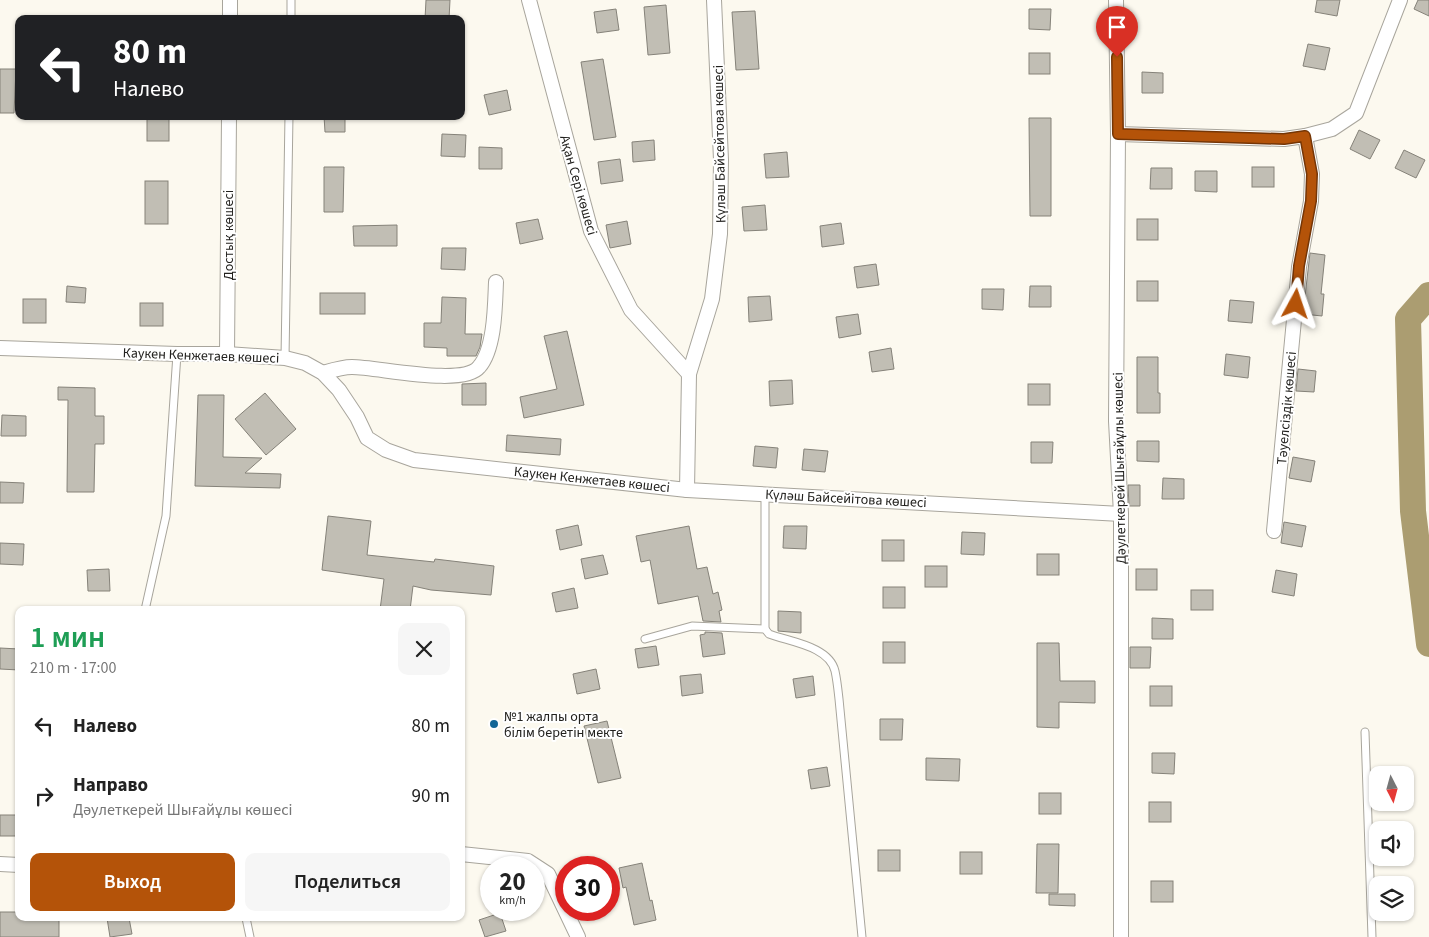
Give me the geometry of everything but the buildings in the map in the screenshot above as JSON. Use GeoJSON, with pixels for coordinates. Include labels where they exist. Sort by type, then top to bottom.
{"type":"FeatureCollection","features":[{"type":"Feature","properties":{"kind":"street"},"geometry":{"type":"LineString","coordinates":[[230,0],[230,15]]}},
{"type":"Feature","properties":{"kind":"street","name":"Ақан Сері көшесі"},"geometry":{"type":"LineString","coordinates":[[529,0],[591,231],[631,310],[689,374]]}},
{"type":"Feature","properties":{"kind":"street","name":"Күләш Байсейтова көшесі"},"geometry":{"type":"LineString","coordinates":[[689,374],[712,299],[720,234],[721,160],[714,0]]}},
{"type":"Feature","properties":{"kind":"street","name":"Дәулеткерей Шығайұлы көшесі"},"geometry":{"type":"LineString","coordinates":[[1116,0],[1118,134],[1116,421],[1121,514],[1121,937]]}},
{"type":"Feature","properties":{"kind":"street"},"geometry":{"type":"LineString","coordinates":[[1118,134],[1284,139],[1332,129],[1356,113],[1400,0]]}},
{"type":"Feature","properties":{"kind":"street","name":"Достық көшесі"},"geometry":{"type":"LineString","coordinates":[[227,354],[229,120]]}},
{"type":"Feature","properties":{"kind":"street","name":"Тәуелсіздік көшесі"},"geometry":{"type":"LineString","coordinates":[[1274,531],[1299,266],[1311,201],[1312,174],[1305,136]]}},
{"type":"Feature","properties":{"kind":"street"},"geometry":{"type":"LineString","coordinates":[[323,373],[338,368],[355,367],[440,376],[463,375],[475,372],[480,366],[487,350],[492,331],[495,317],[496,282]]}},
{"type":"Feature","properties":{"kind":"street","name":"Каукен Кенжетаев көшесі"},"geometry":{"type":"LineString","coordinates":[[0,348],[227,354],[285,358],[305,363],[323,373],[339,390],[357,416],[367,438],[386,450],[414,460],[687,490]]}},
{"type":"Feature","properties":{"kind":"street"},"geometry":{"type":"LineString","coordinates":[[687,490],[689,374]]}},
{"type":"Feature","properties":{"kind":"street","name":"Күләш Байсейітова көшесі"},"geometry":{"type":"LineString","coordinates":[[687,490],[1121,514]]}},
{"type":"Feature","properties":{"kind":"street"},"geometry":{"type":"LineString","coordinates":[[465,854],[528,861],[548,874],[578,937]]}},
{"type":"Feature","properties":{"kind":"street"},"geometry":{"type":"LineString","coordinates":[[0,864],[15,865]]}},
{"type":"Feature","properties":{"kind":"lane"},"geometry":{"type":"LineString","coordinates":[[291,0],[291,15]]}},
{"type":"Feature","properties":{"kind":"lane"},"geometry":{"type":"LineString","coordinates":[[285,358],[289,120]]}},
{"type":"Feature","properties":{"kind":"lane"},"geometry":{"type":"LineString","coordinates":[[146,606],[166,516],[177,354]]}},
{"type":"Feature","properties":{"kind":"lane"},"geometry":{"type":"LineString","coordinates":[[765,494],[765,629],[769,634],[809,646],[829,658],[835,670],[862,937]]}},
{"type":"Feature","properties":{"kind":"lane"},"geometry":{"type":"LineString","coordinates":[[645,639],[692,626],[765,629]]}},
{"type":"Feature","properties":{"kind":"lane"},"geometry":{"type":"LineString","coordinates":[[1365,732],[1372,937]]}},
{"type":"Feature","properties":{"kind":"lane"},"geometry":{"type":"LineString","coordinates":[[247,921],[250,937]]}},
{"type":"Feature","properties":{"kind":"waterway"},"geometry":{"type":"LineString","coordinates":[[1429,295],[1408,319],[1413,511],[1429,644]]}},
{"type":"Feature","properties":{"kind":"place","name":"№1 жалпы орта білім беретін мекте"},"geometry":{"type":"Point","coordinates":[494,724]}},
{"type":"Feature","properties":{"kind":"route"},"geometry":{"type":"LineString","coordinates":[[1117,57],[1118,134],[1284,139],[1305,136],[1312,174],[1311,201],[1299,266],[1296,304]]}}]}
